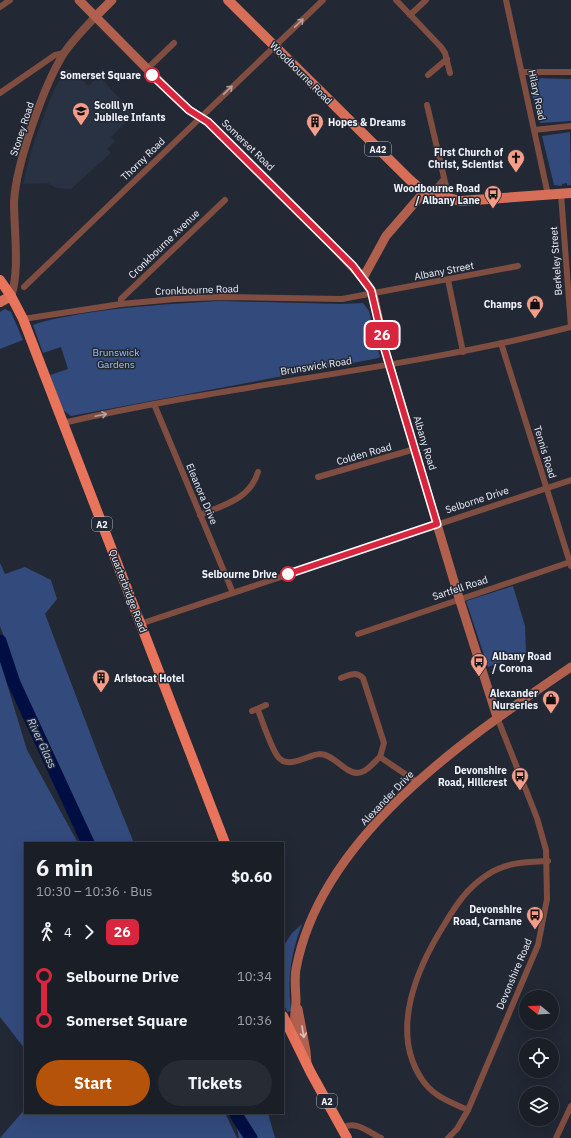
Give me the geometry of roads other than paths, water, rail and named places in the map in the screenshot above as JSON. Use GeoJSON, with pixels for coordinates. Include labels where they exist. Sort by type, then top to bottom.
{"type":"FeatureCollection","features":[{"type":"Feature","properties":{"kind":"highway","name":"A2"},"geometry":{"type":"LineString","coordinates":[[0,280],[11,296]]}},
{"type":"Feature","properties":{"kind":"highway","name":"Quarterbridge Road"},"geometry":{"type":"LineString","coordinates":[[11,296],[23,319],[225,842]]}},
{"type":"Feature","properties":{"kind":"highway","name":"A2"},"geometry":{"type":"LineString","coordinates":[[284,1018],[347,1138]]}},
{"type":"Feature","properties":{"kind":"main road","name":"Somerset Road"},"geometry":{"type":"LineString","coordinates":[[79,0],[189,110],[208,122],[363,278]]}},
{"type":"Feature","properties":{"kind":"main road"},"geometry":{"type":"LineString","coordinates":[[96,16],[112,0]]}},
{"type":"Feature","properties":{"kind":"main road","name":"Woodbourne Road"},"geometry":{"type":"LineString","coordinates":[[228,0],[410,180],[427,193],[449,199],[465,201],[566,193]]}},
{"type":"Feature","properties":{"kind":"main road"},"geometry":{"type":"LineString","coordinates":[[363,278],[386,236],[427,193]]}},
{"type":"Feature","properties":{"kind":"main road","name":"Albany Road"},"geometry":{"type":"LineString","coordinates":[[363,278],[373,294],[389,364],[459,598],[497,717]]}},
{"type":"Feature","properties":{"kind":"main road"},"geometry":{"type":"LineString","coordinates":[[0,302],[11,296]]}},
{"type":"Feature","properties":{"kind":"main road","name":"Alexander Drive"},"geometry":{"type":"LineString","coordinates":[[307,1064],[306,1051],[296,1000],[295,985],[300,952],[306,934],[326,889],[350,854],[417,782],[497,717],[571,667]]}},
{"type":"Feature","properties":{"kind":"main road","name":"Alexander Drive"},"geometry":{"type":"LineString","coordinates":[[295,1041],[294,1030],[296,1000]]}},
{"type":"Feature","properties":{"kind":"street"},"geometry":{"type":"LineString","coordinates":[[0,7],[10,0]]}},
{"type":"Feature","properties":{"kind":"street","name":"Thorny Road"},"geometry":{"type":"LineString","coordinates":[[24,287],[323,0]]}},
{"type":"Feature","properties":{"kind":"street"},"geometry":{"type":"LineString","coordinates":[[396,0],[441,47],[447,59],[450,73]]}},
{"type":"Feature","properties":{"kind":"street"},"geometry":{"type":"LineString","coordinates":[[410,15],[426,0]]}},
{"type":"Feature","properties":{"kind":"street","name":"Hilary Road"},"geometry":{"type":"LineString","coordinates":[[506,0],[548,195]]}},
{"type":"Feature","properties":{"kind":"street","name":"Stoney Road"},"geometry":{"type":"LineString","coordinates":[[11,296],[14,287],[14,199],[24,152],[48,83],[64,54],[96,16]]}},
{"type":"Feature","properties":{"kind":"street"},"geometry":{"type":"LineString","coordinates":[[147,69],[174,43]]}},
{"type":"Feature","properties":{"kind":"street"},"geometry":{"type":"LineString","coordinates":[[0,93],[55,55],[64,54]]}},
{"type":"Feature","properties":{"kind":"street"},"geometry":{"type":"LineString","coordinates":[[428,75],[447,59]]}},
{"type":"Feature","properties":{"kind":"street"},"geometry":{"type":"LineString","coordinates":[[522,72],[571,72]]}},
{"type":"Feature","properties":{"kind":"street"},"geometry":{"type":"LineString","coordinates":[[427,105],[449,199]]}},
{"type":"Feature","properties":{"kind":"street"},"geometry":{"type":"LineString","coordinates":[[534,130],[571,126]]}},
{"type":"Feature","properties":{"kind":"street"},"geometry":{"type":"LineString","coordinates":[[427,193],[444,179]]}},
{"type":"Feature","properties":{"kind":"street","name":"Berkeley Street"},"geometry":{"type":"LineString","coordinates":[[566,193],[571,327]]}},
{"type":"Feature","properties":{"kind":"street","name":"Cronkbourne Avenue"},"geometry":{"type":"LineString","coordinates":[[121,304],[120,299],[224,200]]}},
{"type":"Feature","properties":{"kind":"street","name":"Albany Street"},"geometry":{"type":"LineString","coordinates":[[373,294],[518,266]]}},
{"type":"Feature","properties":{"kind":"street"},"geometry":{"type":"LineString","coordinates":[[448,280],[463,352]]}},
{"type":"Feature","properties":{"kind":"street","name":"Cronkbourne Road"},"geometry":{"type":"LineString","coordinates":[[23,319],[121,304],[220,297],[342,299],[373,294]]}},
{"type":"Feature","properties":{"kind":"street","name":"Brunswick Road"},"geometry":{"type":"LineString","coordinates":[[63,423],[154,404],[463,352],[571,327]]}},
{"type":"Feature","properties":{"kind":"street","name":"Tennis Road"},"geometry":{"type":"LineString","coordinates":[[501,344],[570,564]]}},
{"type":"Feature","properties":{"kind":"street","name":"Eleanora Drive"},"geometry":{"type":"LineString","coordinates":[[154,404],[232,593]]}},
{"type":"Feature","properties":{"kind":"street","name":"Colden Road"},"geometry":{"type":"LineString","coordinates":[[318,477],[415,449]]}},
{"type":"Feature","properties":{"kind":"street"},"geometry":{"type":"LineString","coordinates":[[200,515],[243,495],[255,483],[258,472]]}},
{"type":"Feature","properties":{"kind":"street","name":"Selborne Drive"},"geometry":{"type":"LineString","coordinates":[[140,624],[571,480]]}},
{"type":"Feature","properties":{"kind":"street","name":"Sartfell Road"},"geometry":{"type":"LineString","coordinates":[[358,634],[459,598],[570,564]]}},
{"type":"Feature","properties":{"kind":"street"},"geometry":{"type":"LineString","coordinates":[[266,705],[255,710],[276,753],[285,762],[313,755],[324,754],[332,757],[352,772],[358,773],[364,771],[380,757],[384,743],[362,678],[354,674],[341,678]]}},
{"type":"Feature","properties":{"kind":"street","name":"Devonshire Road"},"geometry":{"type":"LineString","coordinates":[[448,1138],[457,1129],[468,1110],[538,945],[548,899],[548,861],[537,818],[497,717]]}},
{"type":"Feature","properties":{"kind":"street"},"geometry":{"type":"LineString","coordinates":[[380,757],[417,782]]}},
{"type":"Feature","properties":{"kind":"street"},"geometry":{"type":"LineString","coordinates":[[468,1110],[440,1098],[421,1080],[412,1061],[409,1048],[408,1019],[417,977],[435,940],[465,892],[488,874],[512,863],[548,861]]}},
{"type":"Feature","properties":{"kind":"street"},"geometry":{"type":"LineString","coordinates":[[556,1138],[571,1106]]}},
{"type":"Feature","properties":{"kind":"street"},"geometry":{"type":"LineString","coordinates":[[342,1128],[349,1125],[357,1126],[381,1138]]}},
{"type":"Feature","properties":{"kind":"waterway","name":"River Glass"},"geometry":{"type":"LineString","coordinates":[[0,641],[14,683],[88,842]]}},
{"type":"Feature","properties":{"kind":"waterway","name":"River Glass"},"geometry":{"type":"LineString","coordinates":[[236,1114],[251,1138]]}},
{"type":"Feature","properties":{"kind":"place","name":"Somerset Square"},"geometry":{"type":"Point","coordinates":[152,75]}},
{"type":"Feature","properties":{"kind":"place","name":"Scoill yn Jubilee Infants"},"geometry":{"type":"Point","coordinates":[81,126]}},
{"type":"Feature","properties":{"kind":"place","name":"Hopes & Dreams"},"geometry":{"type":"Point","coordinates":[315,137]}},
{"type":"Feature","properties":{"kind":"place","name":"First Church of Christ, Scientist"},"geometry":{"type":"Point","coordinates":[516,173]}},
{"type":"Feature","properties":{"kind":"place","name":"Woodbourne Road / Albany Lane"},"geometry":{"type":"Point","coordinates":[493,209]}},
{"type":"Feature","properties":{"kind":"place","name":"Champs"},"geometry":{"type":"Point","coordinates":[535,319]}},
{"type":"Feature","properties":{"kind":"place","name":"Selbourne Drive"},"geometry":{"type":"Point","coordinates":[288,574]}},
{"type":"Feature","properties":{"kind":"place","name":"Albany Road / Corona"},"geometry":{"type":"Point","coordinates":[479,677]}},
{"type":"Feature","properties":{"kind":"place","name":"Aristocat Hotel"},"geometry":{"type":"Point","coordinates":[101,693]}},
{"type":"Feature","properties":{"kind":"place","name":"Alexander Nurseries"},"geometry":{"type":"Point","coordinates":[551,714]}},
{"type":"Feature","properties":{"kind":"place","name":"Devonshire Road, Hillcrest"},"geometry":{"type":"Point","coordinates":[520,791]}},
{"type":"Feature","properties":{"kind":"place","name":"Devonshire Road, Carnane"},"geometry":{"type":"Point","coordinates":[535,930]}},
{"type":"Feature","properties":{"kind":"park label","name":"Brunswick Gardens"},"geometry":{"type":"Point","coordinates":[116,358]}}]}
